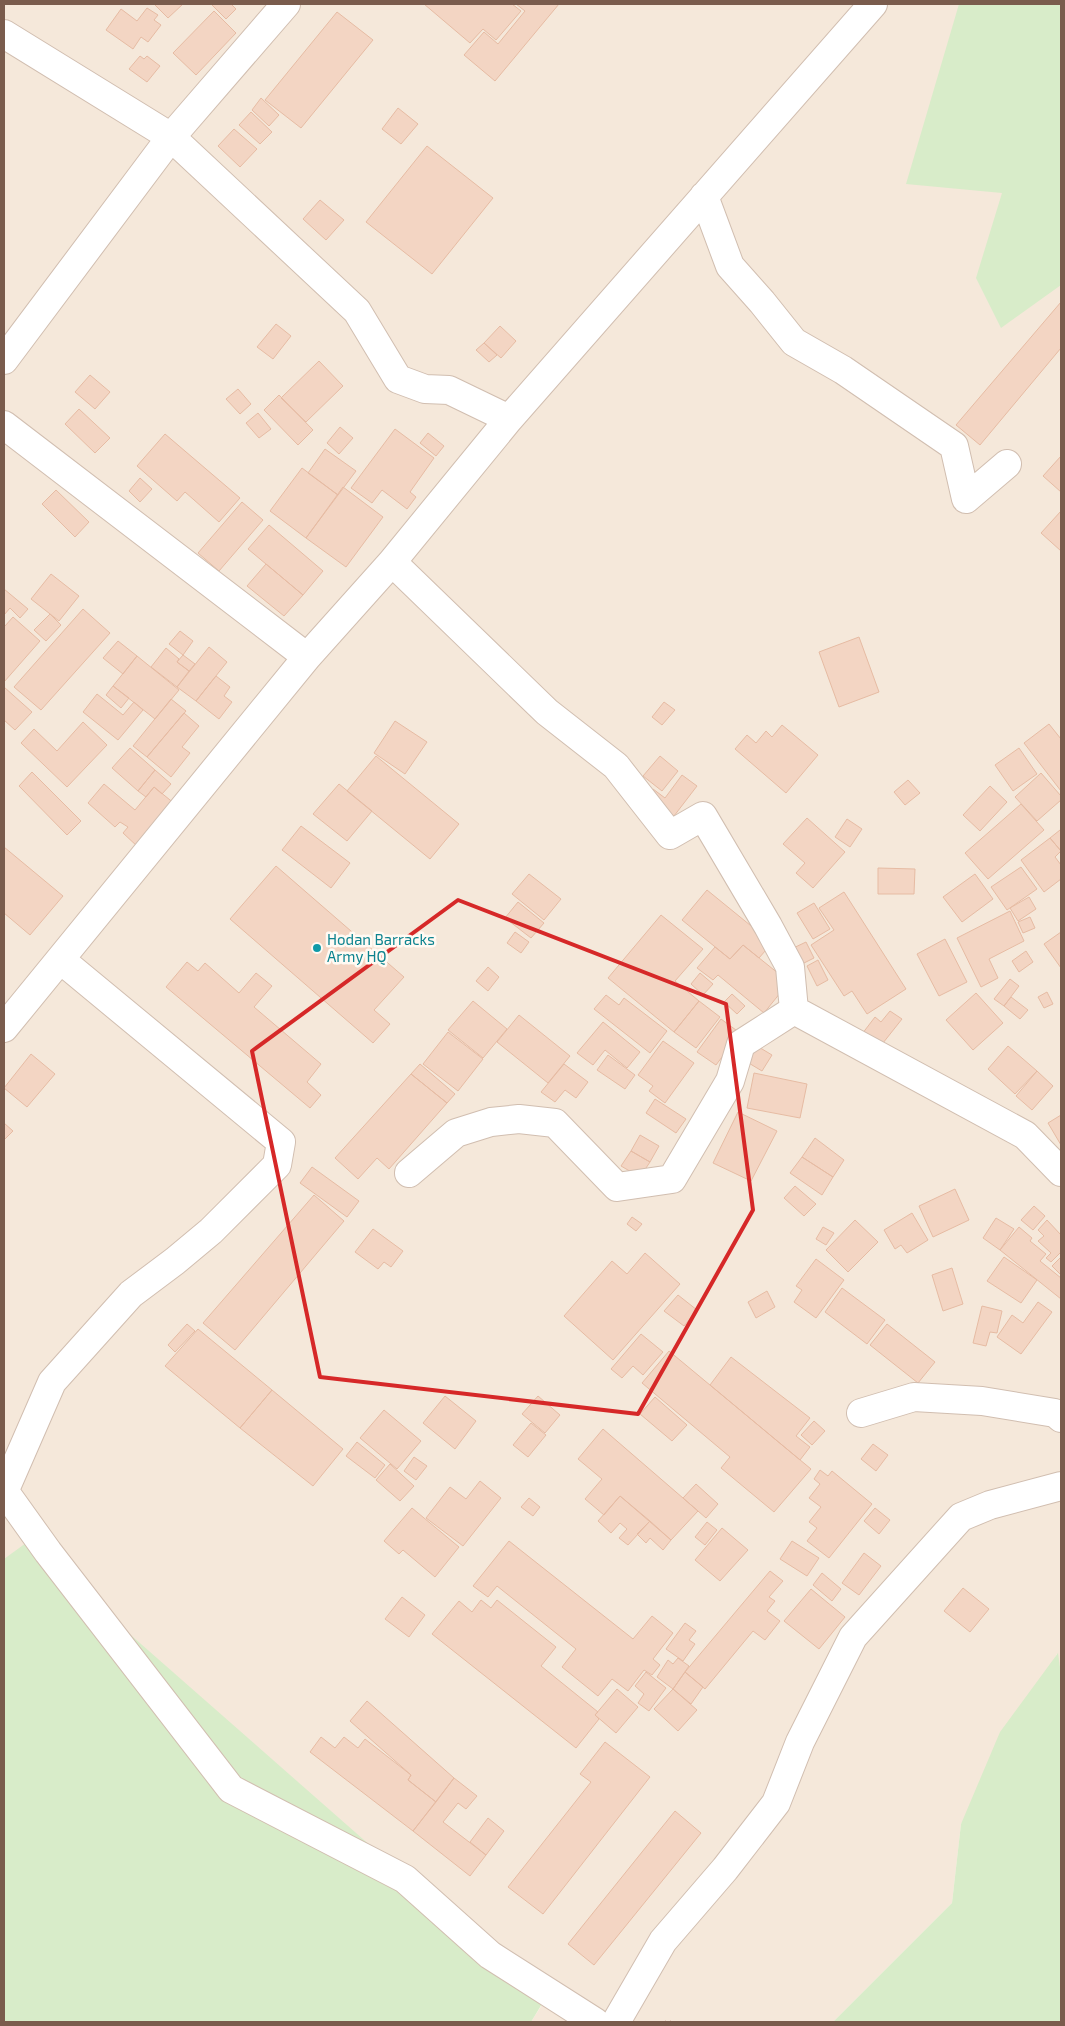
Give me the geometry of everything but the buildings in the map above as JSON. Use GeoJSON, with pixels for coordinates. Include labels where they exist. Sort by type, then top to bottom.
{"type":"FeatureCollection","features":[{"type":"Feature","properties":{"kind":"street"},"geometry":{"type":"LineString","coordinates":[[4,360],[172,137],[286,4]]}},
{"type":"Feature","properties":{"kind":"street"},"geometry":{"type":"LineString","coordinates":[[6,1022],[61,960],[307,657],[392,562],[510,419],[873,4]]}},
{"type":"Feature","properties":{"kind":"street"},"geometry":{"type":"LineString","coordinates":[[4,34],[172,137],[357,311],[398,379],[425,389],[449,390],[510,419]]}},
{"type":"Feature","properties":{"kind":"street"},"geometry":{"type":"LineString","coordinates":[[704,196],[730,266],[794,342],[843,370],[954,446],[966,499],[1007,464]]}},
{"type":"Feature","properties":{"kind":"street"},"geometry":{"type":"LineString","coordinates":[[4,425],[307,657]]}},
{"type":"Feature","properties":{"kind":"street"},"geometry":{"type":"LineString","coordinates":[[392,562],[547,712],[616,766],[670,834],[703,816],[790,966],[794,1010]]}},
{"type":"Feature","properties":{"kind":"street"},"geometry":{"type":"LineString","coordinates":[[61,960],[281,1142],[277,1165],[211,1231],[131,1294],[52,1382],[4,1492],[231,1789],[405,1879],[490,1955],[596,2022]]}},
{"type":"Feature","properties":{"kind":"street"},"geometry":{"type":"LineString","coordinates":[[794,1010],[1026,1135],[1061,1172]]}},
{"type":"Feature","properties":{"kind":"street"},"geometry":{"type":"LineString","coordinates":[[410,1173],[456,1133],[491,1122],[519,1119],[556,1123],[617,1187],[672,1179],[730,1081],[741,1044],[794,1010]]}},
{"type":"Feature","properties":{"kind":"street"},"geometry":{"type":"LineString","coordinates":[[860,1413],[914,1397],[982,1401],[1055,1413],[1061,1418]]}},
{"type":"Feature","properties":{"kind":"street"},"geometry":{"type":"LineString","coordinates":[[616,2022],[663,1940],[725,1869],[776,1803],[800,1742],[854,1637],[961,1517],[990,1505],[1061,1486]]}},
{"type":"Feature","properties":{"kind":"path"},"geometry":{"type":"LineString","coordinates":[[665,2022],[674,2022]]}},
{"type":"Feature","properties":{"kind":"highlighted area"},"geometry":{"type":"Polygon","coordinates":[[[458,900],[726,1004],[753,1210],[638,1414],[320,1377],[252,1051],[458,900]]]}},
{"type":"Feature","properties":{"kind":"shaded area"},"geometry":{"type":"Polygon","coordinates":[[[4,4],[1061,4],[1061,1674],[1057,1654],[961,1824],[952,1903],[833,2022],[531,2022],[545,2000],[4,1559],[4,4]]]}},
{"type":"Feature","properties":{"kind":"green space"},"geometry":{"type":"Polygon","coordinates":[[[959,4],[1061,4],[1061,285],[1001,328],[976,278],[1002,193],[906,184],[959,4]]]}},
{"type":"Feature","properties":{"kind":"green space"},"geometry":{"type":"Polygon","coordinates":[[[26,1543],[545,1999],[531,2022],[4,2022],[4,1559],[26,1543]]]}},
{"type":"Feature","properties":{"kind":"green space"},"geometry":{"type":"Polygon","coordinates":[[[1058,1653],[1061,1674],[1061,2022],[833,2022],[952,1903],[961,1824],[1000,1732],[1058,1653]]]}},
{"type":"Feature","properties":{"kind":"place","name":"Hodan Barracks Army HQ"},"geometry":{"type":"Point","coordinates":[317,948]}}]}
